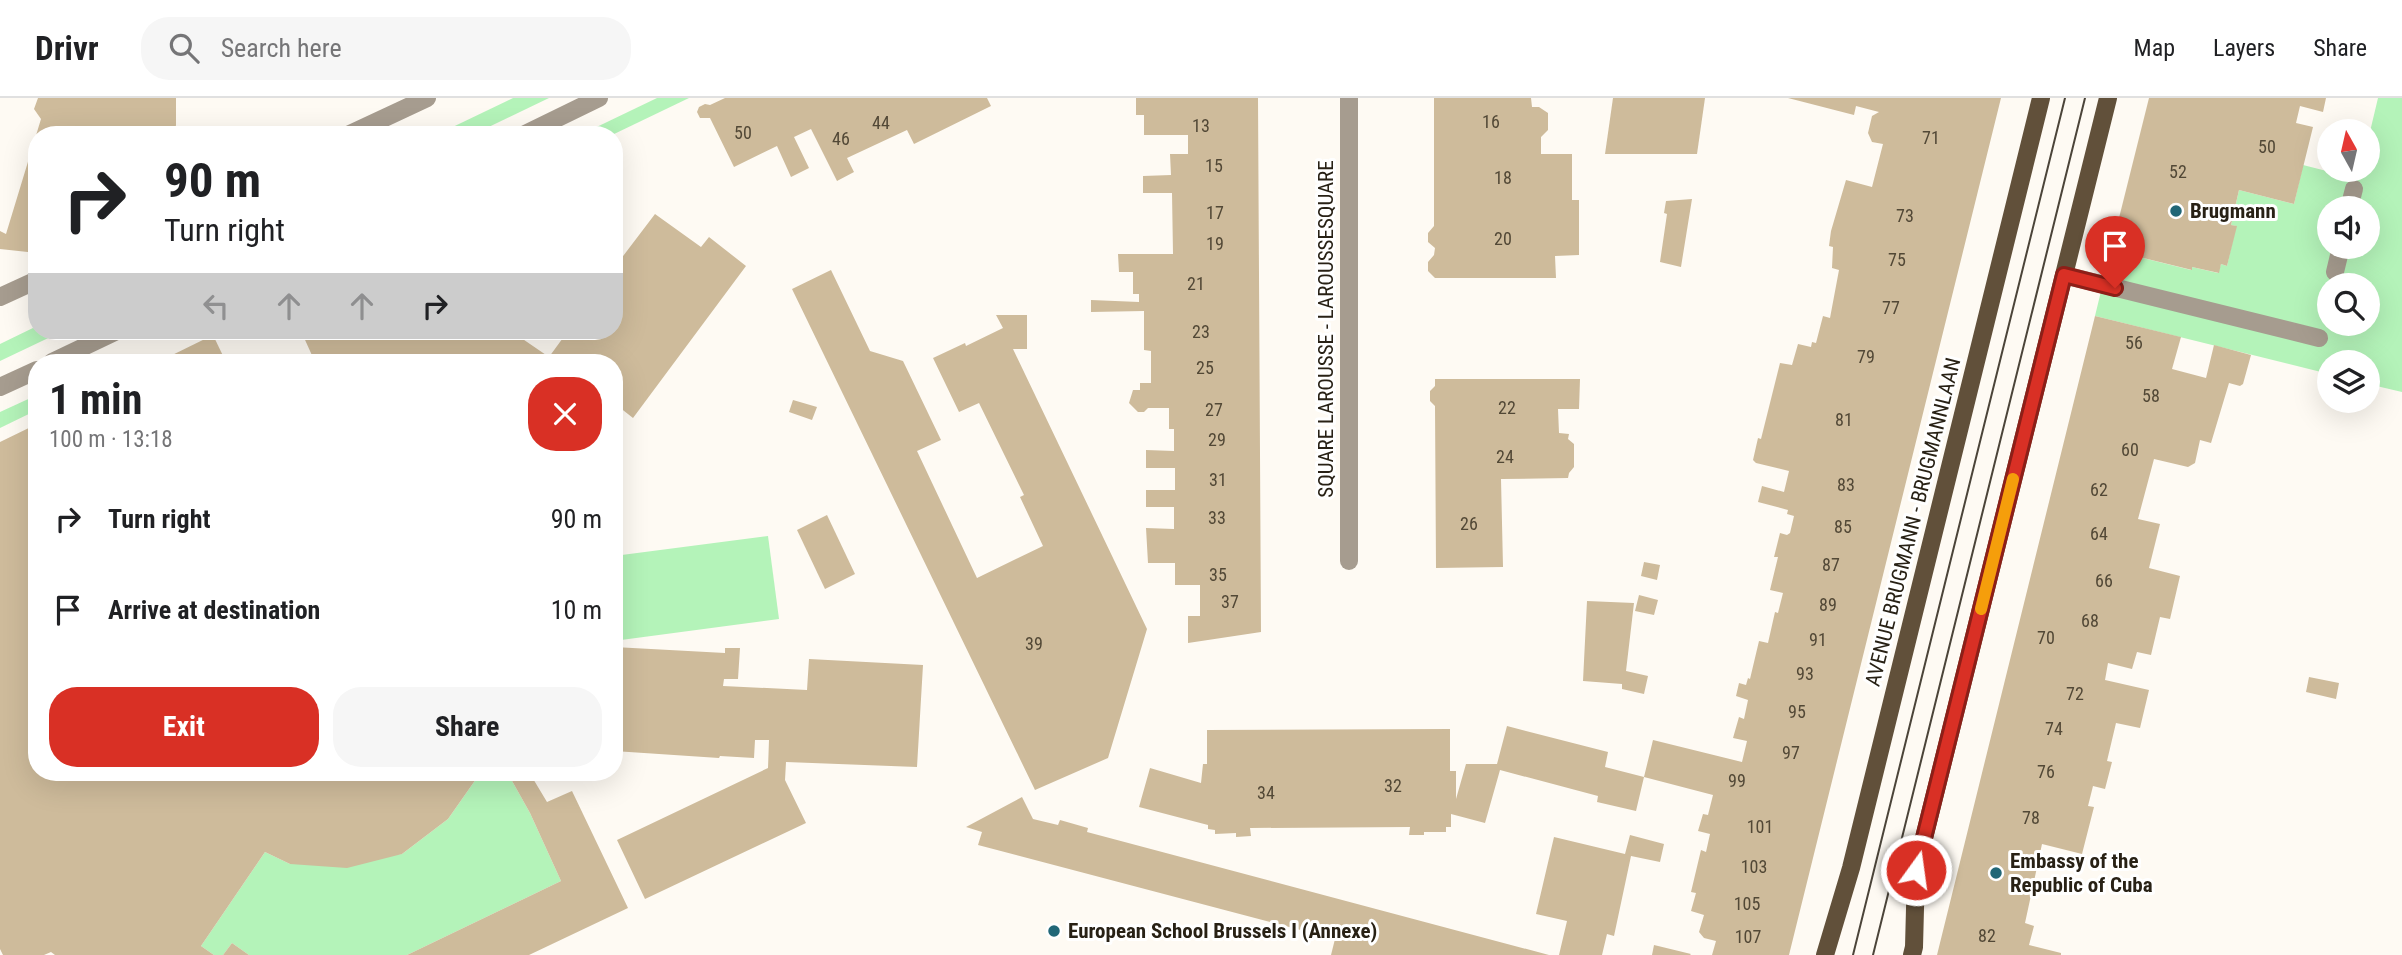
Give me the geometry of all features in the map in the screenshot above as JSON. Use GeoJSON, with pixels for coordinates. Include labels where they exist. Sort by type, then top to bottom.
{"type":"FeatureCollection","features":[{"type":"Feature","properties":{"kind":"main road","name":"AVENUE BRUGMANN - BRUGMANNLAAN"},"geometry":{"type":"LineString","coordinates":[[1825,955],[1851,868],[2041,98]]}},
{"type":"Feature","properties":{"kind":"main road"},"geometry":{"type":"LineString","coordinates":[[1912,955],[1916,870],[2108,98]]}},
{"type":"Feature","properties":{"kind":"street"},"geometry":{"type":"LineString","coordinates":[[367,126],[427,98]]}},
{"type":"Feature","properties":{"kind":"street"},"geometry":{"type":"LineString","coordinates":[[541,126],[599,98]]}},
{"type":"Feature","properties":{"kind":"street","name":"SQUARE LAROUSSE - LAROUSSESQUARE"},"geometry":{"type":"LineString","coordinates":[[1349,98],[1349,561]]}},
{"type":"Feature","properties":{"kind":"street"},"geometry":{"type":"LineString","coordinates":[[2352,196],[2354,189]]}},
{"type":"Feature","properties":{"kind":"street"},"geometry":{"type":"LineString","coordinates":[[2336,272],[2339,259]]}},
{"type":"Feature","properties":{"kind":"street"},"geometry":{"type":"LineString","coordinates":[[2064,275],[2319,338]]}},
{"type":"Feature","properties":{"kind":"street"},"geometry":{"type":"LineString","coordinates":[[0,297],[28,284]]}},
{"type":"Feature","properties":{"kind":"street"},"geometry":{"type":"LineString","coordinates":[[69,354],[98,340]]}},
{"type":"Feature","properties":{"kind":"street"},"geometry":{"type":"LineString","coordinates":[[0,387],[28,374]]}},
{"type":"Feature","properties":{"kind":"green space"},"geometry":{"type":"Polygon","coordinates":[[[513,98],[549,98],[491,126],[455,126],[513,98]]]}},
{"type":"Feature","properties":{"kind":"green space"},"geometry":{"type":"Polygon","coordinates":[[[657,98],[689,98],[623,130],[623,126],[599,126],[657,98]]]}},
{"type":"Feature","properties":{"kind":"green space"},"geometry":{"type":"Polygon","coordinates":[[[2378,98],[2402,98],[2402,392],[2380,387],[2380,350],[2317,350],[2317,371],[2095,316],[2111,250],[2191,270],[2192,267],[2218,273],[2221,264],[2227,266],[2236,226],[2231,225],[2239,190],[2294,204],[2303,165],[2317,169],[2317,182],[2380,182],[2380,119],[2373,119],[2378,98]]]}},
{"type":"Feature","properties":{"kind":"green space"},"geometry":{"type":"Polygon","coordinates":[[[28,330],[28,340],[44,340],[0,361],[0,344],[28,330]]]}},
{"type":"Feature","properties":{"kind":"green space"},"geometry":{"type":"Polygon","coordinates":[[[28,399],[28,414],[0,428],[0,412],[28,399]]]}},
{"type":"Feature","properties":{"kind":"green space"},"geometry":{"type":"Polygon","coordinates":[[[768,536],[779,619],[623,640],[623,555],[768,536]]]}},
{"type":"Feature","properties":{"kind":"green space"},"geometry":{"type":"Polygon","coordinates":[[[475,781],[512,781],[561,881],[407,955],[249,955],[232,943],[223,955],[214,955],[201,946],[265,852],[290,864],[402,854],[448,819],[475,781]]]}},
{"type":"Feature","properties":{"kind":"building"},"geometry":{"type":"Polygon","coordinates":[[[38,98],[176,98],[176,125],[39,126],[41,119],[34,109],[38,98]]]}},
{"type":"Feature","properties":{"kind":"building"},"geometry":{"type":"Polygon","coordinates":[[[725,98],[987,98],[991,106],[914,144],[907,130],[847,158],[854,172],[837,181],[811,129],[794,137],[809,168],[791,177],[777,146],[734,167],[710,118],[700,118],[697,112],[699,107],[705,104],[710,105],[725,98]]]}},
{"type":"Feature","properties":{"kind":"building"},"geometry":{"type":"Polygon","coordinates":[[[1136,98],[1258,98],[1261,632],[1188,643],[1188,616],[1200,616],[1200,585],[1175,585],[1175,563],[1148,563],[1146,528],[1174,529],[1174,507],[1146,507],[1146,490],[1175,490],[1175,468],[1146,468],[1146,450],[1174,451],[1174,429],[1169,429],[1169,408],[1148,408],[1144,412],[1138,412],[1129,403],[1133,390],[1140,390],[1140,383],[1151,383],[1151,351],[1144,350],[1144,311],[1091,312],[1091,300],[1139,302],[1139,294],[1133,294],[1133,272],[1119,272],[1118,254],[1173,254],[1172,193],[1143,193],[1143,176],[1171,175],[1170,154],[1188,154],[1188,135],[1144,135],[1144,115],[1136,115],[1136,98]]]}},
{"type":"Feature","properties":{"kind":"building"},"geometry":{"type":"Polygon","coordinates":[[[1434,98],[1531,98],[1532,107],[1539,107],[1548,113],[1548,130],[1541,137],[1541,154],[1572,154],[1572,200],[1579,200],[1579,255],[1555,256],[1556,278],[1435,278],[1428,271],[1428,262],[1434,255],[1435,248],[1428,242],[1428,233],[1434,226],[1434,98]]]}},
{"type":"Feature","properties":{"kind":"building"},"geometry":{"type":"Polygon","coordinates":[[[1613,98],[1705,98],[1697,154],[1605,154],[1613,98]]]}},
{"type":"Feature","properties":{"kind":"building"},"geometry":{"type":"Polygon","coordinates":[[[1788,98],[2001,98],[1789,955],[1712,955],[1716,941],[1704,938],[1699,932],[1704,915],[1691,911],[1696,893],[1691,892],[1701,850],[1706,852],[1710,834],[1698,831],[1703,814],[1708,815],[1713,795],[1644,777],[1653,740],[1742,762],[1747,741],[1733,738],[1739,717],[1744,719],[1748,700],[1736,696],[1739,683],[1746,685],[1748,678],[1750,679],[1759,641],[1768,643],[1775,612],[1778,613],[1783,593],[1770,590],[1778,557],[1774,557],[1780,533],[1790,533],[1794,516],[1787,514],[1788,510],[1758,502],[1762,486],[1784,492],[1789,471],[1753,460],[1758,438],[1761,439],[1780,363],[1792,365],[1798,344],[1811,347],[1812,342],[1816,343],[1823,316],[1830,318],[1839,270],[1832,268],[1833,247],[1829,246],[1846,180],[1872,187],[1883,144],[1872,142],[1868,133],[1872,116],[1879,112],[1856,106],[1854,115],[1788,98]]]}},
{"type":"Feature","properties":{"kind":"building"},"geometry":{"type":"Polygon","coordinates":[[[2149,98],[2326,98],[2323,112],[2300,106],[2296,123],[2313,127],[2294,204],[2239,190],[2231,225],[2237,226],[2227,266],[2221,264],[2219,273],[2192,267],[2192,270],[2111,250],[2149,98]]]}},
{"type":"Feature","properties":{"kind":"building"},"geometry":{"type":"Polygon","coordinates":[[[28,162],[28,252],[0,249],[0,231],[6,234],[28,162]]]}},
{"type":"Feature","properties":{"kind":"building"},"geometry":{"type":"Polygon","coordinates":[[[1692,199],[1681,267],[1660,262],[1667,214],[1664,213],[1666,201],[1692,199]]]}},
{"type":"Feature","properties":{"kind":"building"},"geometry":{"type":"Polygon","coordinates":[[[655,214],[701,247],[709,237],[746,266],[633,418],[623,410],[623,354],[551,354],[561,340],[623,340],[623,256],[655,214]]]}},
{"type":"Feature","properties":{"kind":"building"},"geometry":{"type":"Polygon","coordinates":[[[831,270],[870,351],[903,361],[941,440],[917,451],[977,578],[1043,546],[1020,497],[1024,495],[979,403],[959,412],[933,358],[1003,328],[996,315],[1027,315],[1027,349],[1013,349],[1147,629],[1108,758],[1035,790],[792,289],[831,270]]]}},
{"type":"Feature","properties":{"kind":"building"},"geometry":{"type":"Polygon","coordinates":[[[2095,316],[2181,337],[2172,369],[2206,378],[2214,345],[2251,355],[2243,384],[2240,386],[2229,383],[2211,443],[2200,440],[2195,463],[2188,467],[2154,459],[2138,519],[2160,524],[2149,568],[2180,576],[2170,619],[2160,617],[2151,655],[2137,652],[2132,669],[2108,663],[2105,680],[2149,690],[2140,728],[2116,723],[2107,761],[2112,762],[2105,789],[2093,786],[2088,806],[2094,807],[2082,854],[2042,844],[2025,923],[2034,926],[2029,945],[2061,955],[1937,955],[2095,316]]]}},
{"type":"Feature","properties":{"kind":"building"},"geometry":{"type":"Polygon","coordinates":[[[203,340],[215,340],[222,354],[174,354],[203,340]]]}},
{"type":"Feature","properties":{"kind":"building"},"geometry":{"type":"Polygon","coordinates":[[[305,340],[524,340],[545,354],[311,354],[305,340]]]}},
{"type":"Feature","properties":{"kind":"building"},"geometry":{"type":"Polygon","coordinates":[[[1435,379],[1580,379],[1579,409],[1558,409],[1559,433],[1569,434],[1568,439],[1574,444],[1574,467],[1568,478],[1501,479],[1503,567],[1436,568],[1435,406],[1430,401],[1430,391],[1435,386],[1435,379]]]}},
{"type":"Feature","properties":{"kind":"building"},"geometry":{"type":"Polygon","coordinates":[[[793,400],[817,407],[812,420],[789,412],[793,400]]]}},
{"type":"Feature","properties":{"kind":"building"},"geometry":{"type":"Polygon","coordinates":[[[28,428],[28,781],[475,781],[448,819],[402,854],[347,868],[290,864],[265,852],[201,946],[214,955],[55,955],[51,952],[44,955],[3,955],[0,949],[0,442],[28,428]]]}},
{"type":"Feature","properties":{"kind":"building"},"geometry":{"type":"Polygon","coordinates":[[[827,515],[855,574],[825,589],[797,530],[827,515]]]}},
{"type":"Feature","properties":{"kind":"building"},"geometry":{"type":"Polygon","coordinates":[[[1644,562],[1660,565],[1657,580],[1641,576],[1644,562]]]}},
{"type":"Feature","properties":{"kind":"building"},"geometry":{"type":"Polygon","coordinates":[[[1639,595],[1658,600],[1654,615],[1635,611],[1639,595]]]}},
{"type":"Feature","properties":{"kind":"building"},"geometry":{"type":"Polygon","coordinates":[[[1587,601],[1634,603],[1626,671],[1648,676],[1644,694],[1622,689],[1622,684],[1583,681],[1587,601]]]}},
{"type":"Feature","properties":{"kind":"building"},"geometry":{"type":"Polygon","coordinates":[[[623,647],[725,653],[725,648],[740,648],[738,679],[724,679],[723,686],[807,690],[809,659],[923,665],[917,767],[786,762],[785,780],[806,823],[645,899],[617,840],[768,768],[769,740],[755,740],[754,758],[623,752],[623,647]]]}},
{"type":"Feature","properties":{"kind":"building"},"geometry":{"type":"Polygon","coordinates":[[[2309,677],[2339,683],[2336,699],[2306,692],[2309,677]]]}},
{"type":"Feature","properties":{"kind":"building"},"geometry":{"type":"Polygon","coordinates":[[[1507,726],[1608,752],[1605,767],[1644,777],[1636,811],[1597,802],[1598,796],[1500,770],[1485,823],[1451,814],[1451,827],[1446,827],[1446,832],[1424,832],[1424,835],[1409,835],[1410,827],[1250,828],[1251,836],[1236,837],[1236,833],[1215,834],[1215,830],[1208,829],[1208,825],[1139,807],[1150,768],[1201,783],[1203,764],[1207,764],[1207,730],[1450,729],[1450,771],[1456,771],[1456,799],[1466,764],[1497,764],[1507,726]]]}},
{"type":"Feature","properties":{"kind":"building"},"geometry":{"type":"Polygon","coordinates":[[[512,781],[534,781],[547,802],[572,791],[628,908],[529,955],[407,955],[561,881],[512,781]]]}},
{"type":"Feature","properties":{"kind":"building"},"geometry":{"type":"Polygon","coordinates":[[[1022,797],[1033,819],[1058,825],[1060,820],[1088,828],[1087,832],[1549,955],[1331,955],[1335,939],[978,845],[982,832],[966,827],[1022,797]]]}},
{"type":"Feature","properties":{"kind":"building"},"geometry":{"type":"Polygon","coordinates":[[[1630,835],[1664,844],[1660,862],[1631,856],[1614,936],[1607,934],[1602,955],[1559,955],[1567,921],[1536,914],[1554,837],[1625,854],[1630,835]]]}},
{"type":"Feature","properties":{"kind":"building"},"geometry":{"type":"Polygon","coordinates":[[[232,943],[249,955],[223,955],[232,943]]]}},
{"type":"Feature","properties":{"kind":"building"},"geometry":{"type":"Polygon","coordinates":[[[1654,945],[1691,954],[1652,955],[1654,945]]]}},
{"type":"Feature","properties":{"kind":"tram line"},"geometry":{"type":"LineString","coordinates":[[1853,955],[2065,98]]}},
{"type":"Feature","properties":{"kind":"tram line"},"geometry":{"type":"LineString","coordinates":[[1873,955],[2085,98]]}},
{"type":"Feature","properties":{"kind":"slow traffic"},"geometry":{"type":"LineString","coordinates":[[1981,609],[2013,479]]}},
{"type":"Feature","properties":{"kind":"place","name":"Brugmann"},"geometry":{"type":"Point","coordinates":[2176,211]}},
{"type":"Feature","properties":{"kind":"place","name":"Embassy of the Republic of Cuba"},"geometry":{"type":"Point","coordinates":[1996,873]}},
{"type":"Feature","properties":{"kind":"place","name":"European School Brussels I (Annexe)"},"geometry":{"type":"Point","coordinates":[1054,931]}},
{"type":"Feature","properties":{"kind":"route"},"geometry":{"type":"LineString","coordinates":[[1916,870],[2064,275],[2115,288]]}}]}
